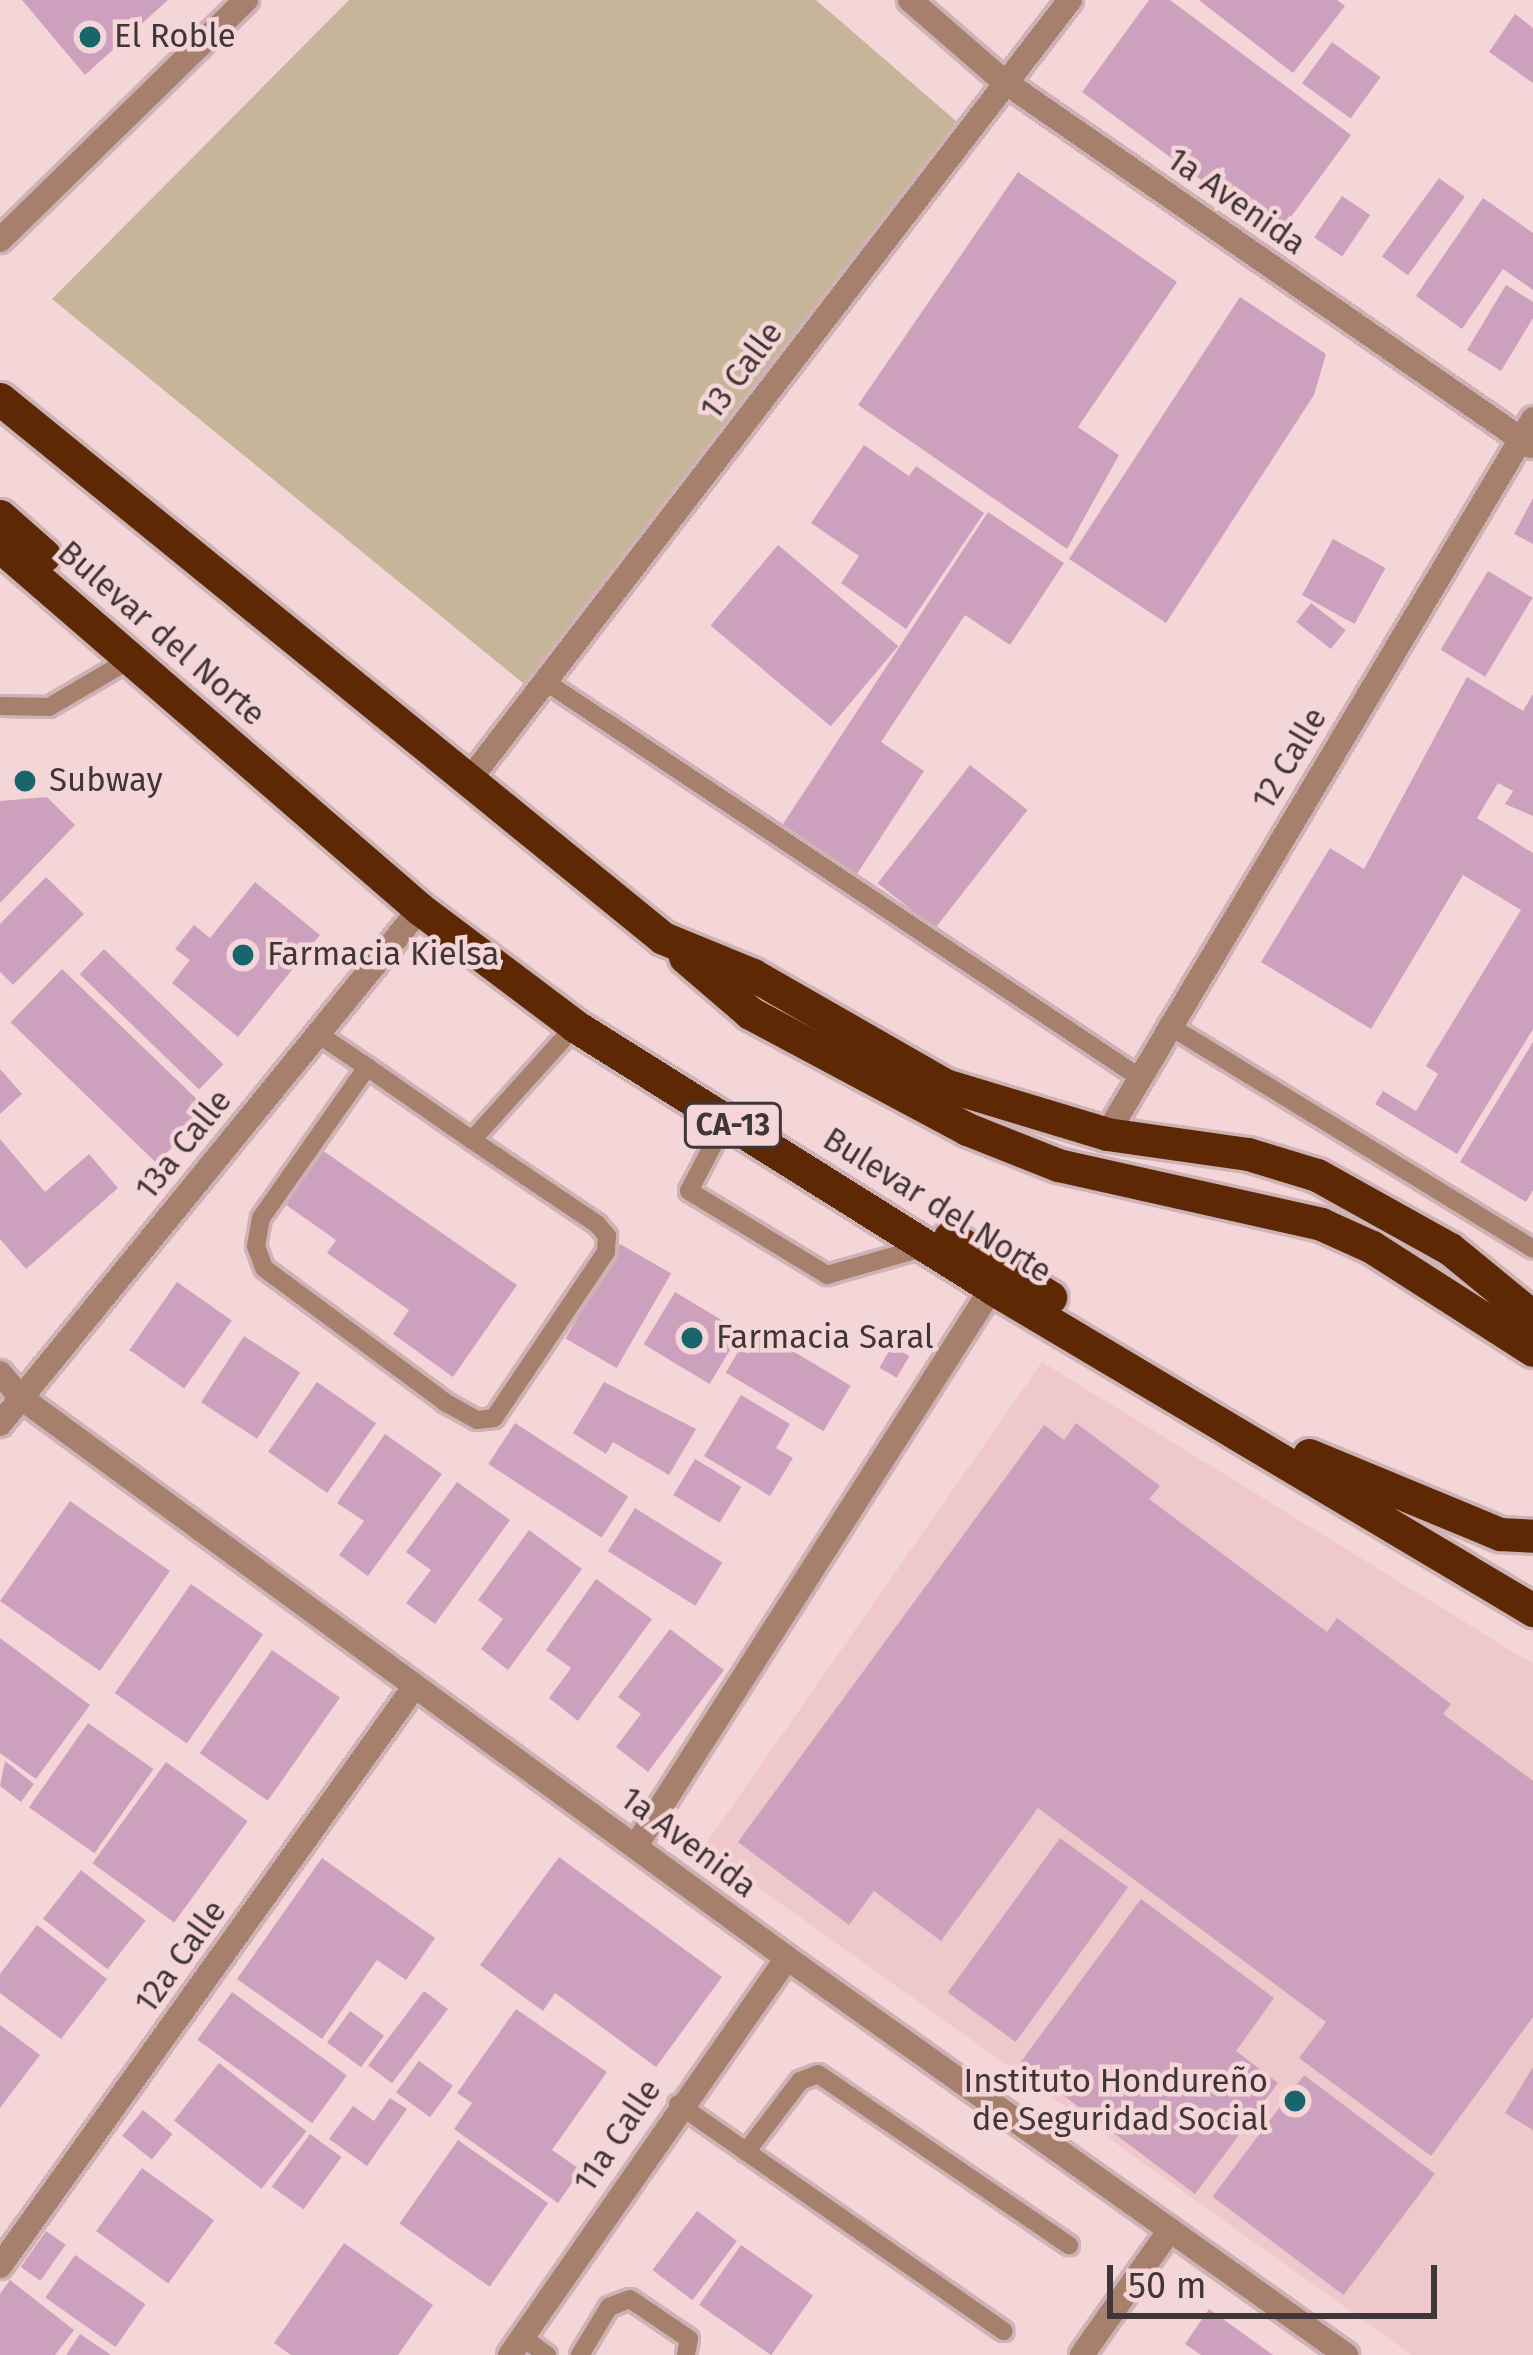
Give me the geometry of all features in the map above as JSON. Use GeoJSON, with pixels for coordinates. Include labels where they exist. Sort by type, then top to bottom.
{"type":"FeatureCollection","features":[{"type":"Feature","properties":{"kind":"highway"},"geometry":{"type":"LineString","coordinates":[[0,398],[750,1013],[967,1130],[1058,1165],[1322,1224],[1533,1350]]}},
{"type":"Feature","properties":{"kind":"highway"},"geometry":{"type":"LineString","coordinates":[[0,516],[484,935],[592,1011],[1162,1371],[1326,1465],[1500,1534],[1533,1536]]}},
{"type":"Feature","properties":{"kind":"highway","name":"Bulevar del Norte"},"geometry":{"type":"LineString","coordinates":[[0,546],[420,909],[575,1026],[992,1288],[1533,1610]]}},
{"type":"Feature","properties":{"kind":"highway"},"geometry":{"type":"LineString","coordinates":[[663,938],[753,975],[945,1085],[1107,1134],[1248,1154],[1317,1175],[1450,1250],[1533,1317]]}},
{"type":"Feature","properties":{"kind":"street"},"geometry":{"type":"LineString","coordinates":[[0,240],[246,0]]}},
{"type":"Feature","properties":{"kind":"street","name":"1a Avenida"},"geometry":{"type":"LineString","coordinates":[[910,0],[1002,80],[1529,435]]}},
{"type":"Feature","properties":{"kind":"street","name":"13 Calle"},"geometry":{"type":"LineString","coordinates":[[467,783],[549,684],[1002,80],[1070,0]]}},
{"type":"Feature","properties":{"kind":"street","name":"12 Calle"},"geometry":{"type":"LineString","coordinates":[[1107,1134],[1136,1075],[1529,435]]}},
{"type":"Feature","properties":{"kind":"street","name":"13a Calle"},"geometry":{"type":"LineString","coordinates":[[0,1424],[420,909]]}},
{"type":"Feature","properties":{"kind":"street"},"geometry":{"type":"LineString","coordinates":[[637,1844],[992,1288]]}},
{"type":"Feature","properties":{"kind":"street","name":"1a Avenida"},"geometry":{"type":"LineString","coordinates":[[0,1373],[20,1397],[787,1958],[1346,2355]]}},
{"type":"Feature","properties":{"kind":"street","name":"12a Calle"},"geometry":{"type":"LineString","coordinates":[[0,2266],[416,1686]]}},
{"type":"Feature","properties":{"kind":"street","name":"11a Calle"},"geometry":{"type":"LineString","coordinates":[[516,2346],[678,2104],[787,1958]]}},
{"type":"Feature","properties":{"kind":"street"},"geometry":{"type":"LineString","coordinates":[[1082,2355],[1170,2230]]}},
{"type":"Feature","properties":{"kind":"lane"},"geometry":{"type":"LineString","coordinates":[[0,706],[49,707],[131,659]]}},
{"type":"Feature","properties":{"kind":"lane"},"geometry":{"type":"LineString","coordinates":[[549,684],[1136,1075]]}},
{"type":"Feature","properties":{"kind":"lane"},"geometry":{"type":"LineString","coordinates":[[1168,1024],[1533,1249]]}},
{"type":"Feature","properties":{"kind":"lane"},"geometry":{"type":"LineString","coordinates":[[472,1140],[575,1026]]}},
{"type":"Feature","properties":{"kind":"lane"},"geometry":{"type":"LineString","coordinates":[[318,1034],[367,1066],[607,1236],[606,1252],[494,1418],[477,1420],[264,1268],[256,1246],[261,1218],[367,1066]]}},
{"type":"Feature","properties":{"kind":"lane"},"geometry":{"type":"LineString","coordinates":[[726,1120],[689,1191],[827,1275],[926,1247]]}},
{"type":"Feature","properties":{"kind":"lane"},"geometry":{"type":"LineString","coordinates":[[746,2152],[800,2081],[818,2074],[1069,2245]]}},
{"type":"Feature","properties":{"kind":"lane"},"geometry":{"type":"LineString","coordinates":[[678,2104],[1004,2331]]}},
{"type":"Feature","properties":{"kind":"lane"},"geometry":{"type":"LineString","coordinates":[[580,2355],[609,2307],[630,2300],[689,2339],[686,2355]]}},
{"type":"Feature","properties":{"kind":"lane"},"geometry":{"type":"LineString","coordinates":[[516,2346],[547,2355]]}},
{"type":"Feature","properties":{"kind":"shaded area"},"geometry":{"type":"Polygon","coordinates":[[[349,0],[816,0],[978,140],[545,701],[52,299],[349,0]]]}},
{"type":"Feature","properties":{"kind":"shaded area","name":"Instituto Hondureño de Seguridad Social"},"geometry":{"type":"Polygon","coordinates":[[[1042,1362],[1533,1664],[1533,2355],[1412,2355],[703,1848],[1042,1362]]]}},
{"type":"Feature","properties":{"kind":"building","name":"El Roble"},"geometry":{"type":"Polygon","coordinates":[[[22,0],[168,0],[85,75],[22,0]]]}},
{"type":"Feature","properties":{"kind":"building"},"geometry":{"type":"Polygon","coordinates":[[[1149,0],[1170,0],[1351,135],[1277,236],[1082,92],[1149,0]]]}},
{"type":"Feature","properties":{"kind":"building"},"geometry":{"type":"Polygon","coordinates":[[[1199,0],[1337,0],[1345,6],[1293,73],[1199,0]]]}},
{"type":"Feature","properties":{"kind":"building"},"geometry":{"type":"Polygon","coordinates":[[[1515,14],[1533,28],[1533,83],[1489,52],[1515,14]]]}},
{"type":"Feature","properties":{"kind":"building"},"geometry":{"type":"Polygon","coordinates":[[[1332,42],[1381,77],[1351,119],[1302,83],[1332,42]]]}},
{"type":"Feature","properties":{"kind":"building"},"geometry":{"type":"Polygon","coordinates":[[[1018,172],[1177,282],[1078,427],[1119,455],[1067,549],[858,405],[1018,172]]]}},
{"type":"Feature","properties":{"kind":"building"},"geometry":{"type":"Polygon","coordinates":[[[1439,178],[1465,197],[1408,275],[1382,256],[1439,178]]]}},
{"type":"Feature","properties":{"kind":"building"},"geometry":{"type":"Polygon","coordinates":[[[1342,196],[1370,215],[1342,256],[1314,237],[1342,196]]]}},
{"type":"Feature","properties":{"kind":"building"},"geometry":{"type":"Polygon","coordinates":[[[1483,198],[1533,233],[1533,290],[1503,269],[1462,329],[1416,296],[1483,198]]]}},
{"type":"Feature","properties":{"kind":"building"},"geometry":{"type":"Polygon","coordinates":[[[1506,285],[1533,302],[1533,318],[1501,371],[1467,350],[1506,285]]]}},
{"type":"Feature","properties":{"kind":"building"},"geometry":{"type":"Polygon","coordinates":[[[1240,297],[1326,354],[1314,395],[1166,623],[1069,559],[1240,297]]]}},
{"type":"Feature","properties":{"kind":"building"},"geometry":{"type":"Polygon","coordinates":[[[864,445],[909,476],[916,466],[984,513],[906,629],[841,583],[859,556],[811,523],[864,445]]]}},
{"type":"Feature","properties":{"kind":"building"},"geometry":{"type":"Polygon","coordinates":[[[1533,498],[1533,544],[1514,534],[1533,498]]]}},
{"type":"Feature","properties":{"kind":"building"},"geometry":{"type":"Polygon","coordinates":[[[988,512],[1064,563],[1010,645],[965,615],[881,742],[924,771],[857,874],[783,824],[988,512]]]}},
{"type":"Feature","properties":{"kind":"building"},"geometry":{"type":"Polygon","coordinates":[[[1333,539],[1385,568],[1354,624],[1302,595],[1333,539]]]}},
{"type":"Feature","properties":{"kind":"building"},"geometry":{"type":"Polygon","coordinates":[[[778,545],[898,646],[831,726],[711,625],[778,545]]]}},
{"type":"Feature","properties":{"kind":"building"},"geometry":{"type":"Polygon","coordinates":[[[1488,571],[1533,598],[1485,677],[1441,650],[1488,571]]]}},
{"type":"Feature","properties":{"kind":"building"},"geometry":{"type":"Polygon","coordinates":[[[1311,603],[1346,630],[1331,649],[1296,622],[1311,603]]]}},
{"type":"Feature","properties":{"kind":"building"},"geometry":{"type":"Polygon","coordinates":[[[1467,677],[1523,711],[1533,694],[1533,816],[1505,804],[1513,791],[1498,783],[1477,818],[1533,853],[1533,1029],[1457,1154],[1375,1104],[1383,1091],[1416,1111],[1438,1074],[1426,1066],[1521,910],[1463,875],[1371,1029],[1261,962],[1330,848],[1364,869],[1467,677]]]}},
{"type":"Feature","properties":{"kind":"building"},"geometry":{"type":"Polygon","coordinates":[[[970,765],[1028,810],[935,928],[878,883],[970,765]]]}},
{"type":"Feature","properties":{"kind":"building"},"geometry":{"type":"Polygon","coordinates":[[[47,797],[75,825],[0,903],[0,801],[47,797]]]}},
{"type":"Feature","properties":{"kind":"building"},"geometry":{"type":"Polygon","coordinates":[[[46,877],[84,914],[13,985],[0,972],[0,924],[46,877]]]}},
{"type":"Feature","properties":{"kind":"building","name":"Farmacia Kielsa"},"geometry":{"type":"Polygon","coordinates":[[[255,882],[320,935],[238,1037],[172,983],[190,960],[175,949],[194,925],[210,938],[255,882]]]}},
{"type":"Feature","properties":{"kind":"building"},"geometry":{"type":"Polygon","coordinates":[[[104,949],[223,1064],[199,1089],[80,974],[104,949]]]}},
{"type":"Feature","properties":{"kind":"building"},"geometry":{"type":"Polygon","coordinates":[[[62,969],[208,1110],[157,1163],[11,1022],[62,969]]]}},
{"type":"Feature","properties":{"kind":"building"},"geometry":{"type":"Polygon","coordinates":[[[1533,1042],[1533,1190],[1526,1202],[1460,1162],[1533,1042]]]}},
{"type":"Feature","properties":{"kind":"building"},"geometry":{"type":"Polygon","coordinates":[[[0,1069],[22,1094],[0,1114],[0,1069]]]}},
{"type":"Feature","properties":{"kind":"building"},"geometry":{"type":"Polygon","coordinates":[[[0,1139],[45,1192],[89,1154],[118,1188],[26,1269],[0,1239],[0,1139]]]}},
{"type":"Feature","properties":{"kind":"building"},"geometry":{"type":"Polygon","coordinates":[[[319,1148],[517,1285],[453,1377],[393,1334],[409,1310],[327,1253],[336,1240],[282,1202],[319,1148]]]}},
{"type":"Feature","properties":{"kind":"building"},"geometry":{"type":"Polygon","coordinates":[[[620,1244],[671,1274],[617,1368],[566,1338],[620,1244]]]}},
{"type":"Feature","properties":{"kind":"building"},"geometry":{"type":"Polygon","coordinates":[[[177,1282],[232,1320],[184,1388],[129,1350],[177,1282]]]}},
{"type":"Feature","properties":{"kind":"building","name":"Farmacia Saral"},"geometry":{"type":"Polygon","coordinates":[[[675,1292],[741,1332],[710,1384],[644,1344],[675,1292]]]}},
{"type":"Feature","properties":{"kind":"building"},"geometry":{"type":"Polygon","coordinates":[[[753,1327],[851,1386],[823,1431],[726,1372],[753,1327]]]}},
{"type":"Feature","properties":{"kind":"building"},"geometry":{"type":"Polygon","coordinates":[[[244,1336],[300,1372],[257,1439],[201,1402],[244,1336]]]}},
{"type":"Feature","properties":{"kind":"building"},"geometry":{"type":"Polygon","coordinates":[[[892,1346],[909,1356],[897,1378],[880,1368],[892,1346]]]}},
{"type":"Feature","properties":{"kind":"building"},"geometry":{"type":"Polygon","coordinates":[[[317,1382],[376,1423],[327,1493],[268,1452],[317,1382]]]}},
{"type":"Feature","properties":{"kind":"building"},"geometry":{"type":"Polygon","coordinates":[[[604,1382],[696,1429],[669,1475],[613,1442],[606,1454],[573,1433],[604,1382]]]}},
{"type":"Feature","properties":{"kind":"building"},"geometry":{"type":"Polygon","coordinates":[[[741,1395],[790,1424],[776,1448],[793,1458],[770,1496],[704,1456],[741,1395]]]}},
{"type":"Feature","properties":{"kind":"building"},"geometry":{"type":"Polygon","coordinates":[[[515,1423],[628,1497],[602,1538],[488,1464],[515,1423]]]}},
{"type":"Feature","properties":{"kind":"building"},"geometry":{"type":"Polygon","coordinates":[[[1076,1423],[1160,1486],[1149,1499],[1327,1632],[1337,1618],[1451,1704],[1443,1714],[1533,1781],[1533,2017],[1431,2156],[1299,2058],[1326,2022],[1038,1808],[941,1941],[874,1891],[849,1925],[738,1842],[1044,1425],[1064,1440],[1076,1423]]]}},
{"type":"Feature","properties":{"kind":"building"},"geometry":{"type":"Polygon","coordinates":[[[385,1434],[442,1474],[368,1576],[339,1555],[364,1521],[337,1503],[385,1434]]]}},
{"type":"Feature","properties":{"kind":"building"},"geometry":{"type":"Polygon","coordinates":[[[695,1459],[741,1487],[720,1523],[673,1495],[695,1459]]]}},
{"type":"Feature","properties":{"kind":"building"},"geometry":{"type":"Polygon","coordinates":[[[457,1482],[510,1520],[435,1624],[406,1603],[431,1570],[406,1552],[457,1482]]]}},
{"type":"Feature","properties":{"kind":"building"},"geometry":{"type":"Polygon","coordinates":[[[70,1501],[170,1571],[100,1671],[0,1601],[70,1501]]]}},
{"type":"Feature","properties":{"kind":"building"},"geometry":{"type":"Polygon","coordinates":[[[635,1508],[722,1563],[695,1606],[608,1551],[635,1508]]]}},
{"type":"Feature","properties":{"kind":"building"},"geometry":{"type":"Polygon","coordinates":[[[529,1530],[582,1569],[508,1670],[481,1649],[503,1619],[478,1600],[529,1530]]]}},
{"type":"Feature","properties":{"kind":"building"},"geometry":{"type":"Polygon","coordinates":[[[596,1579],[652,1619],[578,1721],[549,1698],[571,1668],[546,1650],[596,1579]]]}},
{"type":"Feature","properties":{"kind":"building"},"geometry":{"type":"Polygon","coordinates":[[[191,1584],[263,1634],[187,1743],[115,1693],[191,1584]]]}},
{"type":"Feature","properties":{"kind":"building"},"geometry":{"type":"Polygon","coordinates":[[[670,1629],[724,1670],[648,1772],[616,1747],[641,1714],[618,1697],[670,1629]]]}},
{"type":"Feature","properties":{"kind":"building"},"geometry":{"type":"Polygon","coordinates":[[[0,1638],[90,1705],[36,1779],[0,1753],[0,1638]]]}},
{"type":"Feature","properties":{"kind":"building"},"geometry":{"type":"Polygon","coordinates":[[[272,1650],[340,1698],[268,1801],[200,1753],[272,1650]]]}},
{"type":"Feature","properties":{"kind":"building"},"geometry":{"type":"Polygon","coordinates":[[[88,1723],[154,1769],[94,1853],[29,1807],[88,1723]]]}},
{"type":"Feature","properties":{"kind":"building"},"geometry":{"type":"Polygon","coordinates":[[[5,1761],[34,1784],[21,1802],[0,1786],[5,1761]]]}},
{"type":"Feature","properties":{"kind":"building"},"geometry":{"type":"Polygon","coordinates":[[[166,1762],[248,1821],[174,1922],[93,1863],[166,1762]]]}},
{"type":"Feature","properties":{"kind":"building"},"geometry":{"type":"Polygon","coordinates":[[[1060,1838],[1128,1887],[1016,2042],[948,1993],[1060,1838]]]}},
{"type":"Feature","properties":{"kind":"building"},"geometry":{"type":"Polygon","coordinates":[[[559,1857],[722,1977],[656,2067],[555,1993],[543,2011],[480,1965],[559,1857]]]}},
{"type":"Feature","properties":{"kind":"building"},"geometry":{"type":"Polygon","coordinates":[[[322,1858],[435,1938],[406,1980],[377,1960],[322,2039],[237,1979],[322,1858]]]}},
{"type":"Feature","properties":{"kind":"building"},"geometry":{"type":"Polygon","coordinates":[[[81,1870],[146,1920],[107,1969],[43,1919],[81,1870]]]}},
{"type":"Feature","properties":{"kind":"building"},"geometry":{"type":"Polygon","coordinates":[[[1141,1899],[1274,1998],[1236,2051],[1278,2083],[1195,2194],[1020,2063],[1141,1899]]]}},
{"type":"Feature","properties":{"kind":"building"},"geometry":{"type":"Polygon","coordinates":[[[37,1925],[107,1979],[61,2039],[0,1993],[0,1974],[37,1925]]]}},
{"type":"Feature","properties":{"kind":"building"},"geometry":{"type":"Polygon","coordinates":[[[424,1991],[448,2009],[392,2083],[368,2065],[424,1991]]]}},
{"type":"Feature","properties":{"kind":"building"},"geometry":{"type":"Polygon","coordinates":[[[232,1992],[347,2075],[312,2123],[197,2040],[232,1992]]]}},
{"type":"Feature","properties":{"kind":"building"},"geometry":{"type":"Polygon","coordinates":[[[516,2009],[607,2072],[552,2150],[581,2170],[558,2203],[454,2129],[472,2103],[457,2093],[516,2009]]]}},
{"type":"Feature","properties":{"kind":"building"},"geometry":{"type":"Polygon","coordinates":[[[350,2011],[384,2036],[361,2067],[327,2043],[350,2011]]]}},
{"type":"Feature","properties":{"kind":"building"},"geometry":{"type":"Polygon","coordinates":[[[0,2025],[40,2055],[0,2108],[0,2025]]]}},
{"type":"Feature","properties":{"kind":"building"},"geometry":{"type":"Polygon","coordinates":[[[419,2061],[453,2086],[430,2117],[396,2093],[419,2061]]]}},
{"type":"Feature","properties":{"kind":"building"},"geometry":{"type":"Polygon","coordinates":[[[219,2063],[306,2131],[262,2189],[174,2121],[219,2063]]]}},
{"type":"Feature","properties":{"kind":"building"},"geometry":{"type":"Polygon","coordinates":[[[1533,2067],[1533,2130],[1505,2113],[1533,2067]]]}},
{"type":"Feature","properties":{"kind":"building"},"geometry":{"type":"Polygon","coordinates":[[[1304,2075],[1435,2174],[1344,2295],[1213,2196],[1304,2075]]]}},
{"type":"Feature","properties":{"kind":"building"},"geometry":{"type":"Polygon","coordinates":[[[390,2098],[407,2109],[367,2166],[329,2139],[353,2106],[374,2121],[390,2098]]]}},
{"type":"Feature","properties":{"kind":"building"},"geometry":{"type":"Polygon","coordinates":[[[143,2110],[173,2134],[152,2160],[122,2136],[143,2110]]]}},
{"type":"Feature","properties":{"kind":"building"},"geometry":{"type":"Polygon","coordinates":[[[310,2134],[342,2157],[303,2210],[272,2187],[310,2134]]]}},
{"type":"Feature","properties":{"kind":"building"},"geometry":{"type":"Polygon","coordinates":[[[458,2140],[548,2203],[490,2287],[399,2224],[458,2140]]]}},
{"type":"Feature","properties":{"kind":"building"},"geometry":{"type":"Polygon","coordinates":[[[142,2168],[214,2220],[168,2283],[96,2231],[142,2168]]]}},
{"type":"Feature","properties":{"kind":"building"},"geometry":{"type":"Polygon","coordinates":[[[697,2211],[737,2241],[692,2300],[652,2270],[697,2211]]]}},
{"type":"Feature","properties":{"kind":"building"},"geometry":{"type":"Polygon","coordinates":[[[46,2231],[66,2245],[40,2281],[21,2267],[46,2231]]]}},
{"type":"Feature","properties":{"kind":"building"},"geometry":{"type":"Polygon","coordinates":[[[344,2243],[433,2305],[398,2355],[291,2355],[274,2343],[344,2243]]]}},
{"type":"Feature","properties":{"kind":"building"},"geometry":{"type":"Polygon","coordinates":[[[741,2245],[813,2295],[771,2355],[699,2305],[741,2245]]]}},
{"type":"Feature","properties":{"kind":"building"},"geometry":{"type":"Polygon","coordinates":[[[75,2255],[145,2304],[116,2347],[45,2298],[75,2255]]]}},
{"type":"Feature","properties":{"kind":"building"},"geometry":{"type":"Polygon","coordinates":[[[10,2280],[74,2330],[55,2355],[0,2355],[0,2294],[10,2280]]]}},
{"type":"Feature","properties":{"kind":"building"},"geometry":{"type":"Polygon","coordinates":[[[1209,2309],[1273,2355],[1201,2355],[1185,2344],[1209,2309]]]}},
{"type":"Feature","properties":{"kind":"building"},"geometry":{"type":"Polygon","coordinates":[[[80,2334],[111,2355],[66,2355],[80,2334]]]}},
{"type":"Feature","properties":{"kind":"place","name":"El Roble"},"geometry":{"type":"Point","coordinates":[90,37]}},
{"type":"Feature","properties":{"kind":"place","name":"Subway"},"geometry":{"type":"Point","coordinates":[25,781]}},
{"type":"Feature","properties":{"kind":"place","name":"Farmacia Kielsa"},"geometry":{"type":"Point","coordinates":[243,955]}},
{"type":"Feature","properties":{"kind":"place","name":"Farmacia Saral"},"geometry":{"type":"Point","coordinates":[692,1338]}},
{"type":"Feature","properties":{"kind":"place","name":"Instituto Hondureño de Seguridad Social"},"geometry":{"type":"Point","coordinates":[1295,2101]}}]}
